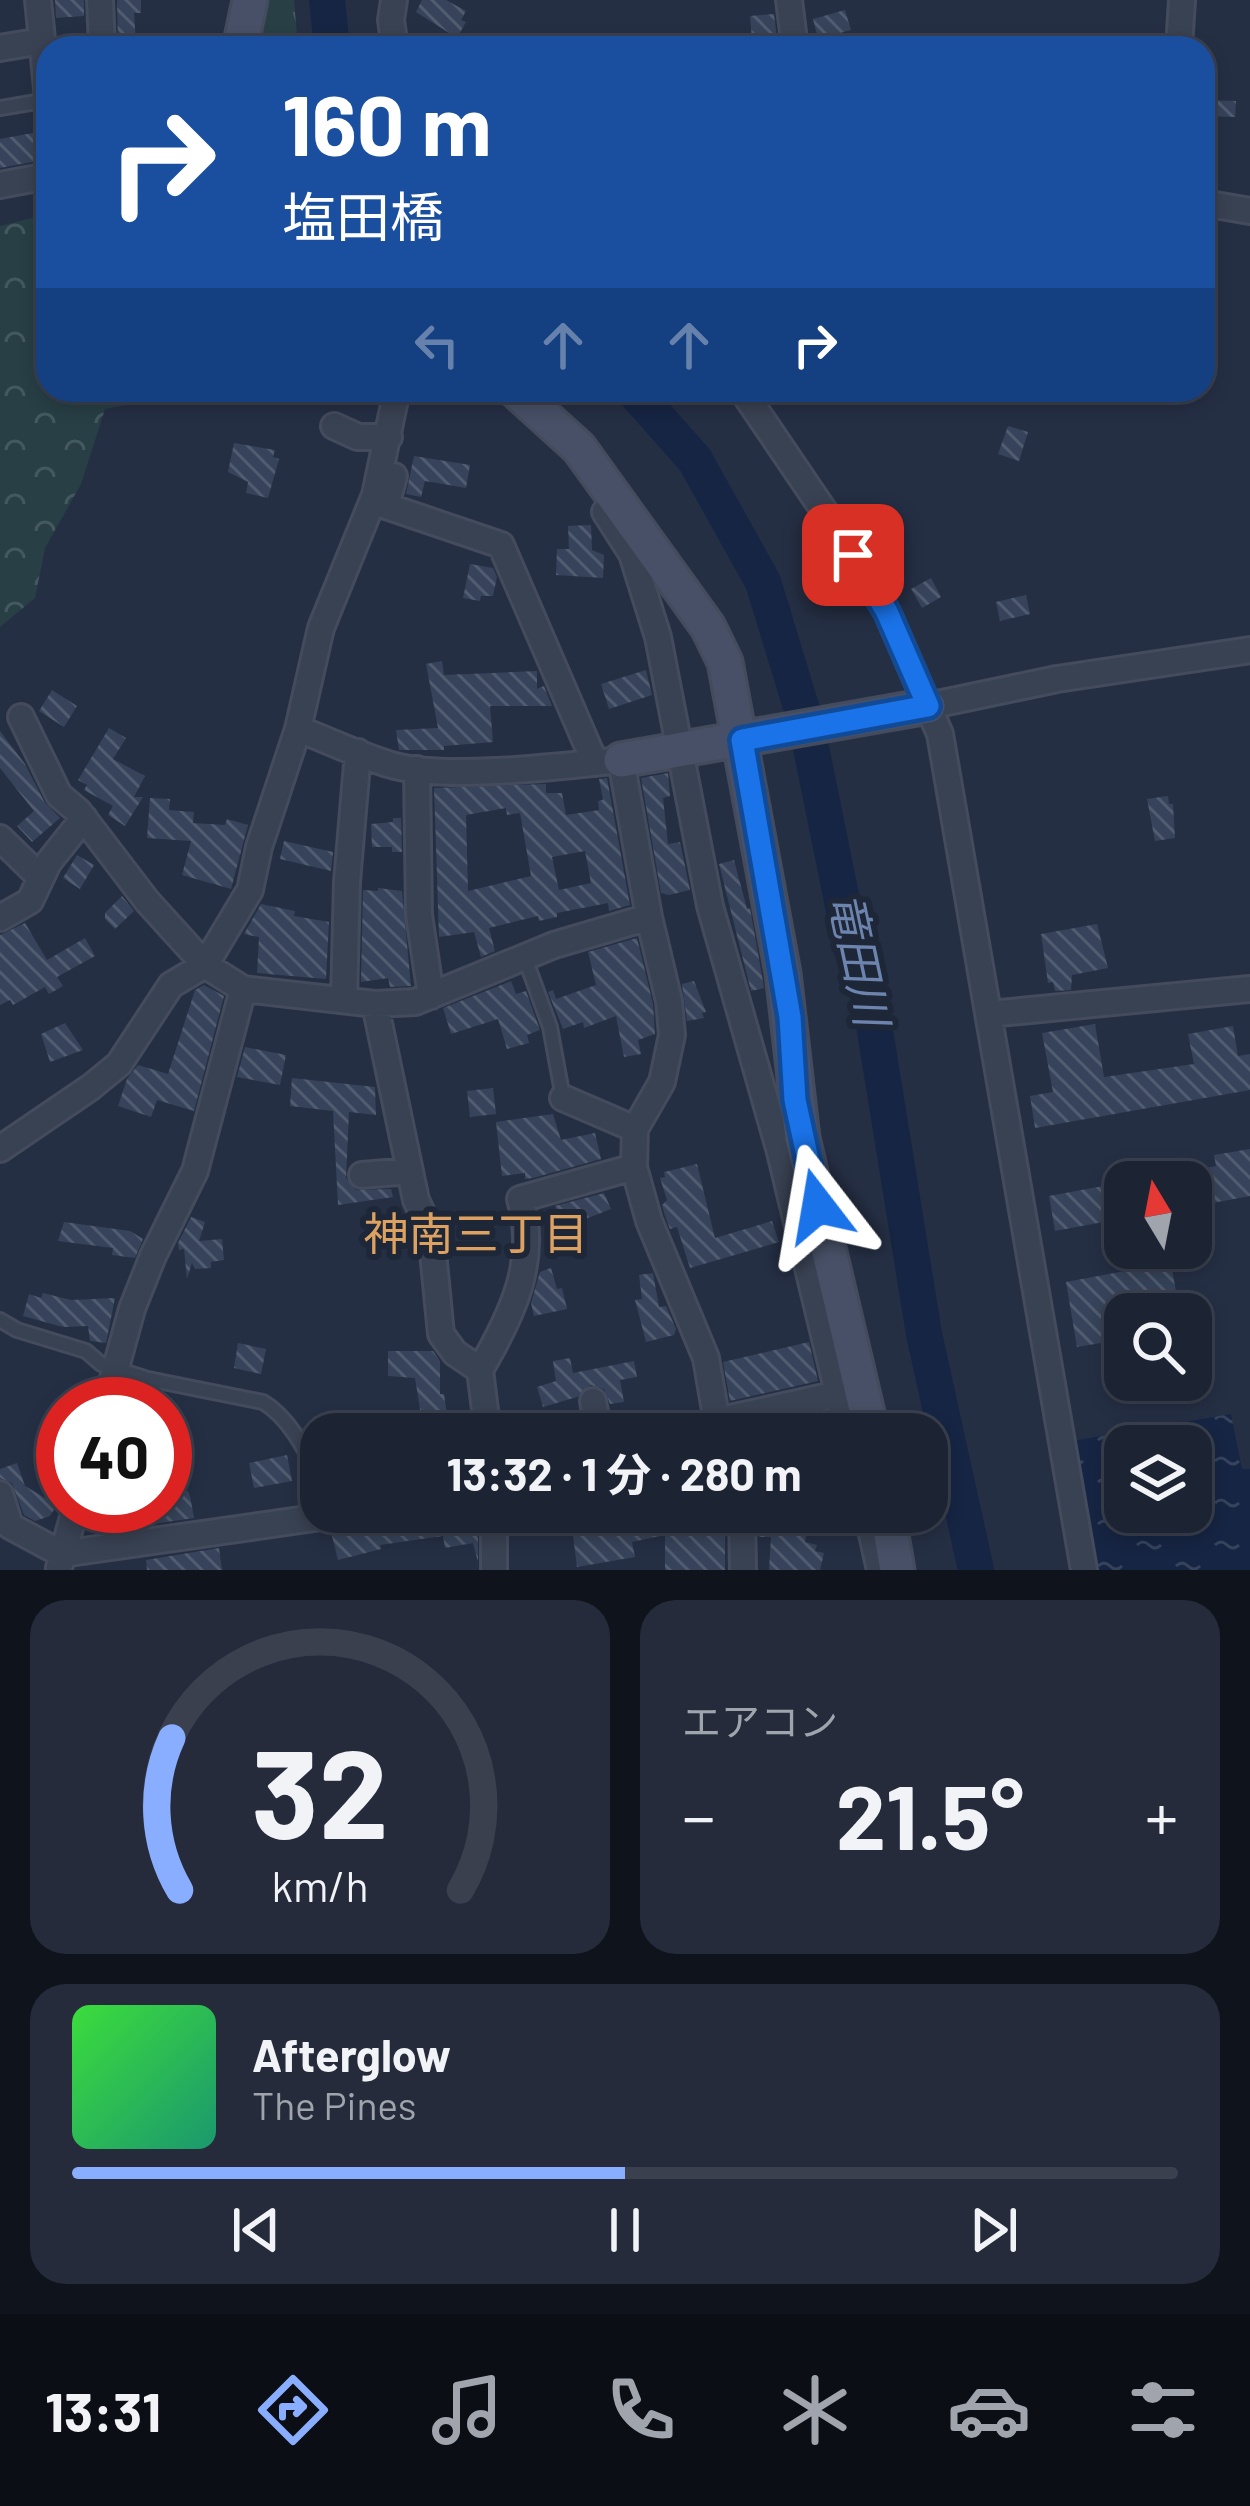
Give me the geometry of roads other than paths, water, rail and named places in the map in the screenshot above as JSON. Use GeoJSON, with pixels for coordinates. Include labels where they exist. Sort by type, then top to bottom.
{"type":"FeatureCollection","features":[{"type":"Feature","properties":{"kind":"street"},"geometry":{"type":"LineString","coordinates":[[38,0],[42,36]]}},
{"type":"Feature","properties":{"kind":"street"},"geometry":{"type":"LineString","coordinates":[[100,0],[102,36]]}},
{"type":"Feature","properties":{"kind":"street"},"geometry":{"type":"LineString","coordinates":[[242,36],[250,0]]}},
{"type":"Feature","properties":{"kind":"street"},"geometry":{"type":"LineString","coordinates":[[393,36],[394,0]]}},
{"type":"Feature","properties":{"kind":"street"},"geometry":{"type":"LineString","coordinates":[[789,0],[794,36]]}},
{"type":"Feature","properties":{"kind":"street"},"geometry":{"type":"LineString","coordinates":[[1180,36],[1182,0]]}},
{"type":"Feature","properties":{"kind":"street"},"geometry":{"type":"LineString","coordinates":[[0,48],[36,41]]}},
{"type":"Feature","properties":{"kind":"street"},"geometry":{"type":"LineString","coordinates":[[0,185],[36,178]]}},
{"type":"Feature","properties":{"kind":"street"},"geometry":{"type":"LineString","coordinates":[[1215,205],[1250,211]]}},
{"type":"Feature","properties":{"kind":"street"},"geometry":{"type":"LineString","coordinates":[[0,1149],[118,1064],[171,985],[205,965],[250,890],[259,847],[298,729],[321,628],[375,495],[394,402]]}},
{"type":"Feature","properties":{"kind":"street"},"geometry":{"type":"LineString","coordinates":[[394,402],[402,445],[386,506],[501,545],[608,761],[669,1001],[672,1035],[662,1082],[635,1129],[634,1167],[650,1221],[706,1358],[715,1413]]}},
{"type":"Feature","properties":{"kind":"street"},"geometry":{"type":"LineString","coordinates":[[528,402],[579,448],[708,627],[725,662],[790,1017],[802,1138],[867,1413]]}},
{"type":"Feature","properties":{"kind":"street"},"geometry":{"type":"LineString","coordinates":[[750,402],[836,527],[887,612],[940,734],[1084,1570]]}},
{"type":"Feature","properties":{"kind":"street"},"geometry":{"type":"LineString","coordinates":[[541,413],[550,436],[632,554],[658,637],[710,906],[780,1152],[843,1413]]}},
{"type":"Feature","properties":{"kind":"street"},"geometry":{"type":"LineString","coordinates":[[334,426],[358,436],[389,436]]}},
{"type":"Feature","properties":{"kind":"street"},"geometry":{"type":"LineString","coordinates":[[298,729],[417,770],[608,761],[1057,679],[1250,650]]}},
{"type":"Feature","properties":{"kind":"street"},"geometry":{"type":"LineString","coordinates":[[22,717],[58,795],[84,818],[147,901],[205,965],[243,989],[395,1005],[649,917]]}},
{"type":"Feature","properties":{"kind":"street"},"geometry":{"type":"LineString","coordinates":[[344,999],[347,882],[358,752]]}},
{"type":"Feature","properties":{"kind":"street"},"geometry":{"type":"LineString","coordinates":[[417,770],[419,915],[431,996]]}},
{"type":"Feature","properties":{"kind":"street"},"geometry":{"type":"LineString","coordinates":[[0,918],[30,901],[48,863],[84,818]]}},
{"type":"Feature","properties":{"kind":"street"},"geometry":{"type":"LineString","coordinates":[[0,838],[41,878]]}},
{"type":"Feature","properties":{"kind":"street"},"geometry":{"type":"LineString","coordinates":[[113,1377],[153,1256],[195,1171],[243,989]]}},
{"type":"Feature","properties":{"kind":"street"},"geometry":{"type":"LineString","coordinates":[[989,1014],[1250,989]]}},
{"type":"Feature","properties":{"kind":"street"},"geometry":{"type":"LineString","coordinates":[[376,1004],[420,1214],[431,1232],[440,1334],[454,1353],[480,1370]]}},
{"type":"Feature","properties":{"kind":"street"},"geometry":{"type":"LineString","coordinates":[[563,1098],[635,1129]]}},
{"type":"Feature","properties":{"kind":"street"},"geometry":{"type":"LineString","coordinates":[[485,1413],[480,1370],[510,1318],[522,1276],[527,1240],[520,1199],[634,1167]]}},
{"type":"Feature","properties":{"kind":"street"},"geometry":{"type":"LineString","coordinates":[[362,1175],[410,1171]]}},
{"type":"Feature","properties":{"kind":"street"},"geometry":{"type":"LineString","coordinates":[[771,1413],[838,1394]]}},
{"type":"Feature","properties":{"kind":"street"},"geometry":{"type":"LineString","coordinates":[[593,1401],[595,1413]]}},
{"type":"Feature","properties":{"kind":"street"},"geometry":{"type":"LineString","coordinates":[[0,1494],[10,1526],[60,1562],[300,1521]]}},
{"type":"Feature","properties":{"kind":"street"},"geometry":{"type":"LineString","coordinates":[[60,1562],[68,1533]]}},
{"type":"Feature","properties":{"kind":"street"},"geometry":{"type":"LineString","coordinates":[[494,1533],[494,1570]]}},
{"type":"Feature","properties":{"kind":"street"},"geometry":{"type":"LineString","coordinates":[[742,1533],[743,1570]]}},
{"type":"Feature","properties":{"kind":"street"},"geometry":{"type":"LineString","coordinates":[[872,1533],[880,1570]]}},
{"type":"Feature","properties":{"kind":"street"},"geometry":{"type":"LineString","coordinates":[[891,1533],[897,1570]]}},
{"type":"Feature","properties":{"kind":"lane"},"geometry":{"type":"LineString","coordinates":[[0,107],[36,93]]}},
{"type":"Feature","properties":{"kind":"lane"},"geometry":{"type":"LineString","coordinates":[[524,957],[550,1027],[563,1098]]}},
{"type":"Feature","properties":{"kind":"lane"},"geometry":{"type":"LineString","coordinates":[[0,1320],[148,1379],[263,1402],[278,1411],[300,1444]]}},
{"type":"Feature","properties":{"kind":"water"},"geometry":{"type":"Polygon","coordinates":[[[1231,1414],[1242,1469],[1250,1469],[1250,1570],[1095,1570],[1072,1441],[1104,1436],[1104,1533],[1212,1533],[1212,1425],[1166,1425],[1231,1414]]]}},
{"type":"Feature","properties":{"kind":"waterway","name":"竜田川"},"geometry":{"type":"LineString","coordinates":[[327,0],[331,36]]}},
{"type":"Feature","properties":{"kind":"waterway","name":"竜田川"},"geometry":{"type":"LineString","coordinates":[[644,402],[695,460],[763,582],[806,723],[852,950],[870,1000],[924,1334],[976,1570]]}},
{"type":"Feature","properties":{"kind":"district","name":"神南三丁目"},"geometry":{"type":"Point","coordinates":[476,1234]}}]}
